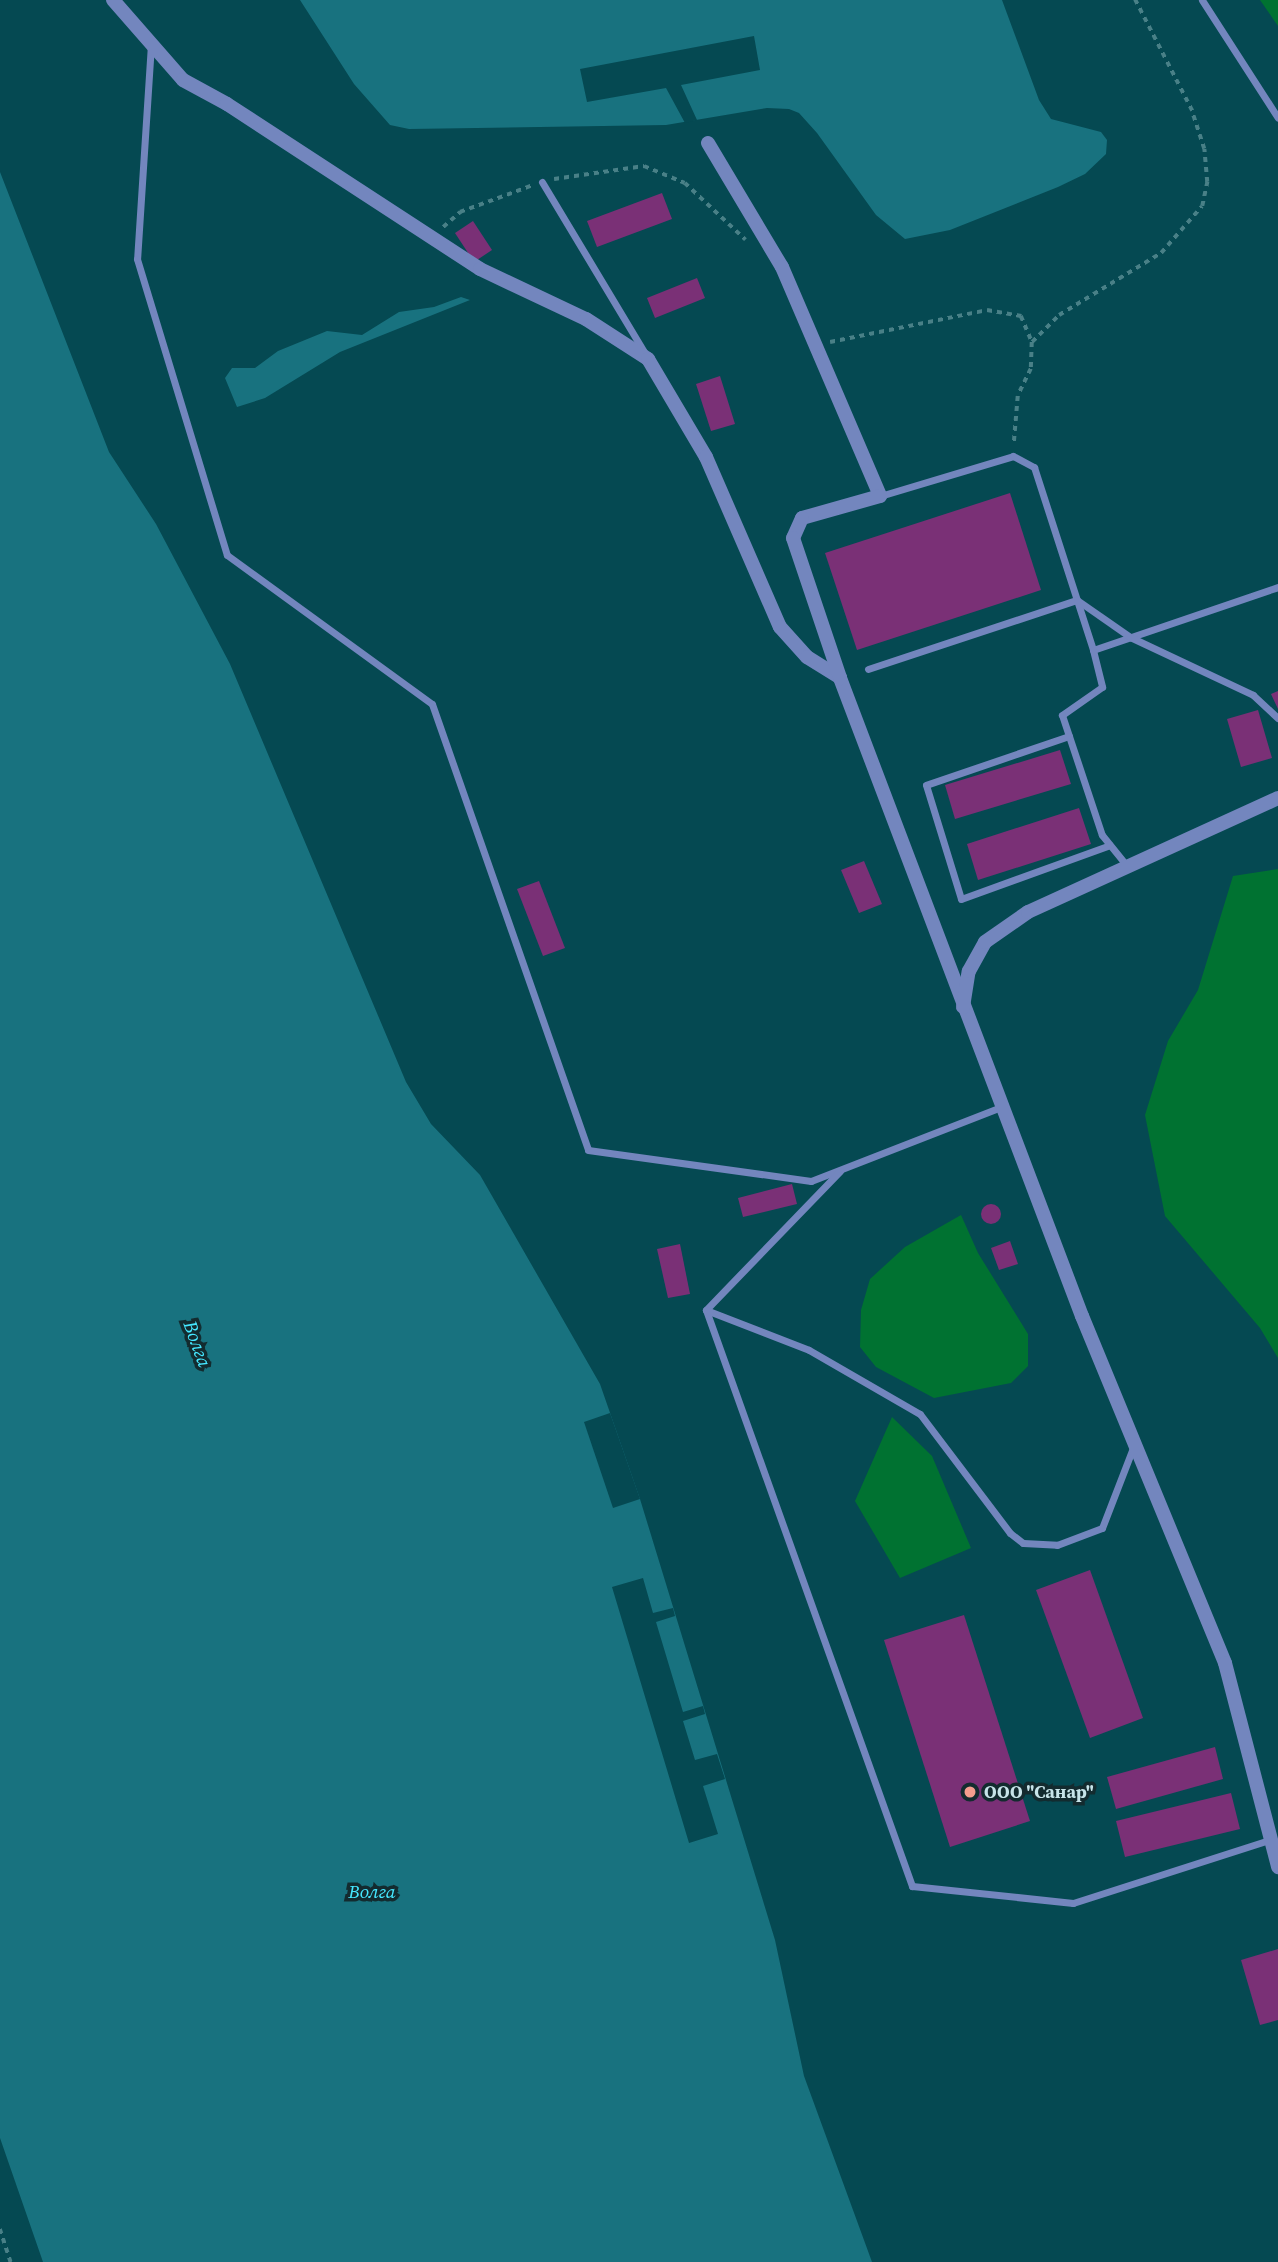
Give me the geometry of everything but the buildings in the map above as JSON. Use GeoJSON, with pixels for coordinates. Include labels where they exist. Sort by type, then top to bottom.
{"type":"FeatureCollection","features":[{"type":"Feature","properties":{"kind":"street"},"geometry":{"type":"LineString","coordinates":[[113,0],[183,80],[228,104],[480,268],[586,319],[648,359],[706,457],[780,627],[807,657],[839,678]]}},
{"type":"Feature","properties":{"kind":"street"},"geometry":{"type":"LineString","coordinates":[[708,143],[782,267],[880,496],[802,518],[793,538],[839,678],[962,1008],[1134,1445],[1225,1663],[1278,1867]]}},
{"type":"Feature","properties":{"kind":"street"},"geometry":{"type":"LineString","coordinates":[[962,1008],[969,971],[985,942],[1028,912],[1278,798]]}},
{"type":"Feature","properties":{"kind":"lane"},"geometry":{"type":"LineString","coordinates":[[1202,0],[1278,118]]}},
{"type":"Feature","properties":{"kind":"lane"},"geometry":{"type":"LineString","coordinates":[[151,43],[138,260],[228,555],[432,704],[588,1150],[811,1181],[1001,1107]]}},
{"type":"Feature","properties":{"kind":"lane"},"geometry":{"type":"LineString","coordinates":[[542,182],[648,359]]}},
{"type":"Feature","properties":{"kind":"lane"},"geometry":{"type":"LineString","coordinates":[[880,496],[1013,456],[1034,467],[1093,650],[1102,687],[1062,715],[1102,835],[1127,866]]}},
{"type":"Feature","properties":{"kind":"lane"},"geometry":{"type":"LineString","coordinates":[[1093,650],[1278,587]]}},
{"type":"Feature","properties":{"kind":"lane"},"geometry":{"type":"LineString","coordinates":[[1077,600],[1130,637],[1253,695],[1278,718]]}},
{"type":"Feature","properties":{"kind":"lane"},"geometry":{"type":"LineString","coordinates":[[868,668],[1077,600]]}},
{"type":"Feature","properties":{"kind":"lane"},"geometry":{"type":"LineString","coordinates":[[1069,736],[926,785],[961,899],[1110,845]]}},
{"type":"Feature","properties":{"kind":"lane"},"geometry":{"type":"LineString","coordinates":[[706,1310],[843,1168]]}},
{"type":"Feature","properties":{"kind":"lane"},"geometry":{"type":"LineString","coordinates":[[706,1310],[809,1350],[920,1414],[1010,1533],[1023,1543],[1057,1545],[1102,1528],[1134,1445]]}},
{"type":"Feature","properties":{"kind":"lane"},"geometry":{"type":"LineString","coordinates":[[706,1310],[912,1886],[1073,1903],[1269,1840]]}},
{"type":"Feature","properties":{"kind":"path"},"geometry":{"type":"LineString","coordinates":[[1032,342],[1059,315],[1161,253],[1202,206],[1207,182],[1200,136],[1135,0]]}},
{"type":"Feature","properties":{"kind":"path"},"geometry":{"type":"LineString","coordinates":[[432,237],[460,212],[542,182],[644,166],[685,183],[749,243]]}},
{"type":"Feature","properties":{"kind":"path"},"geometry":{"type":"LineString","coordinates":[[817,345],[987,310],[1021,316],[1032,342],[1031,369],[1018,396],[1013,456]]}},
{"type":"Feature","properties":{"kind":"path"},"geometry":{"type":"LineString","coordinates":[[0,2229],[11,2262]]}},
{"type":"Feature","properties":{"kind":"green space"},"geometry":{"type":"Polygon","coordinates":[[[1260,0],[1278,0],[1278,26],[1260,0]]]}},
{"type":"Feature","properties":{"kind":"green space"},"geometry":{"type":"Polygon","coordinates":[[[1278,869],[1278,1358],[1260,1328],[1165,1216],[1145,1115],[1168,1041],[1198,990],[1233,876],[1278,869]]]}},
{"type":"Feature","properties":{"kind":"green space"},"geometry":{"type":"Polygon","coordinates":[[[961,1215],[978,1253],[1028,1334],[1028,1366],[1011,1383],[934,1398],[876,1367],[860,1347],[861,1310],[870,1279],[905,1247],[961,1215]]]}},
{"type":"Feature","properties":{"kind":"green space"},"geometry":{"type":"Polygon","coordinates":[[[892,1417],[932,1456],[971,1548],[900,1578],[855,1501],[892,1417]]]}},
{"type":"Feature","properties":{"kind":"water"},"geometry":{"type":"Polygon","coordinates":[[[300,0],[1002,0],[1039,100],[1051,119],[1101,132],[1107,140],[1106,154],[1085,174],[1058,187],[950,230],[905,239],[876,215],[817,133],[799,113],[789,109],[767,108],[666,125],[409,129],[390,125],[354,84],[300,0]]]}},
{"type":"Feature","properties":{"kind":"water","name":"Волга"},"geometry":{"type":"Polygon","coordinates":[[[0,172],[109,452],[156,524],[230,664],[406,1082],[431,1124],[480,1175],[600,1384],[640,1499],[775,1940],[804,2076],[872,2262],[43,2262],[0,2138],[0,172]]]}},
{"type":"Feature","properties":{"kind":"water"},"geometry":{"type":"Polygon","coordinates":[[[461,297],[470,300],[340,352],[265,398],[237,407],[225,378],[232,368],[255,368],[278,351],[327,331],[362,335],[399,312],[434,307],[461,297]]]}},
{"type":"Feature","properties":{"kind":"pier"},"geometry":{"type":"Polygon","coordinates":[[[754,36],[760,70],[681,85],[697,120],[685,123],[666,88],[587,102],[580,69],[754,36]]]}},
{"type":"Feature","properties":{"kind":"pier"},"geometry":{"type":"Polygon","coordinates":[[[610,1413],[640,1499],[613,1508],[584,1422],[610,1413]]]}},
{"type":"Feature","properties":{"kind":"pier"},"geometry":{"type":"Polygon","coordinates":[[[643,1578],[653,1613],[673,1608],[675,1616],[656,1622],[683,1712],[703,1706],[705,1714],[683,1721],[695,1760],[717,1754],[725,1779],[703,1786],[718,1834],[689,1843],[612,1587],[643,1578]]]}},
{"type":"Feature","properties":{"kind":"place","name":"ООО \"Санар\""},"geometry":{"type":"Point","coordinates":[970,1792]}}]}
